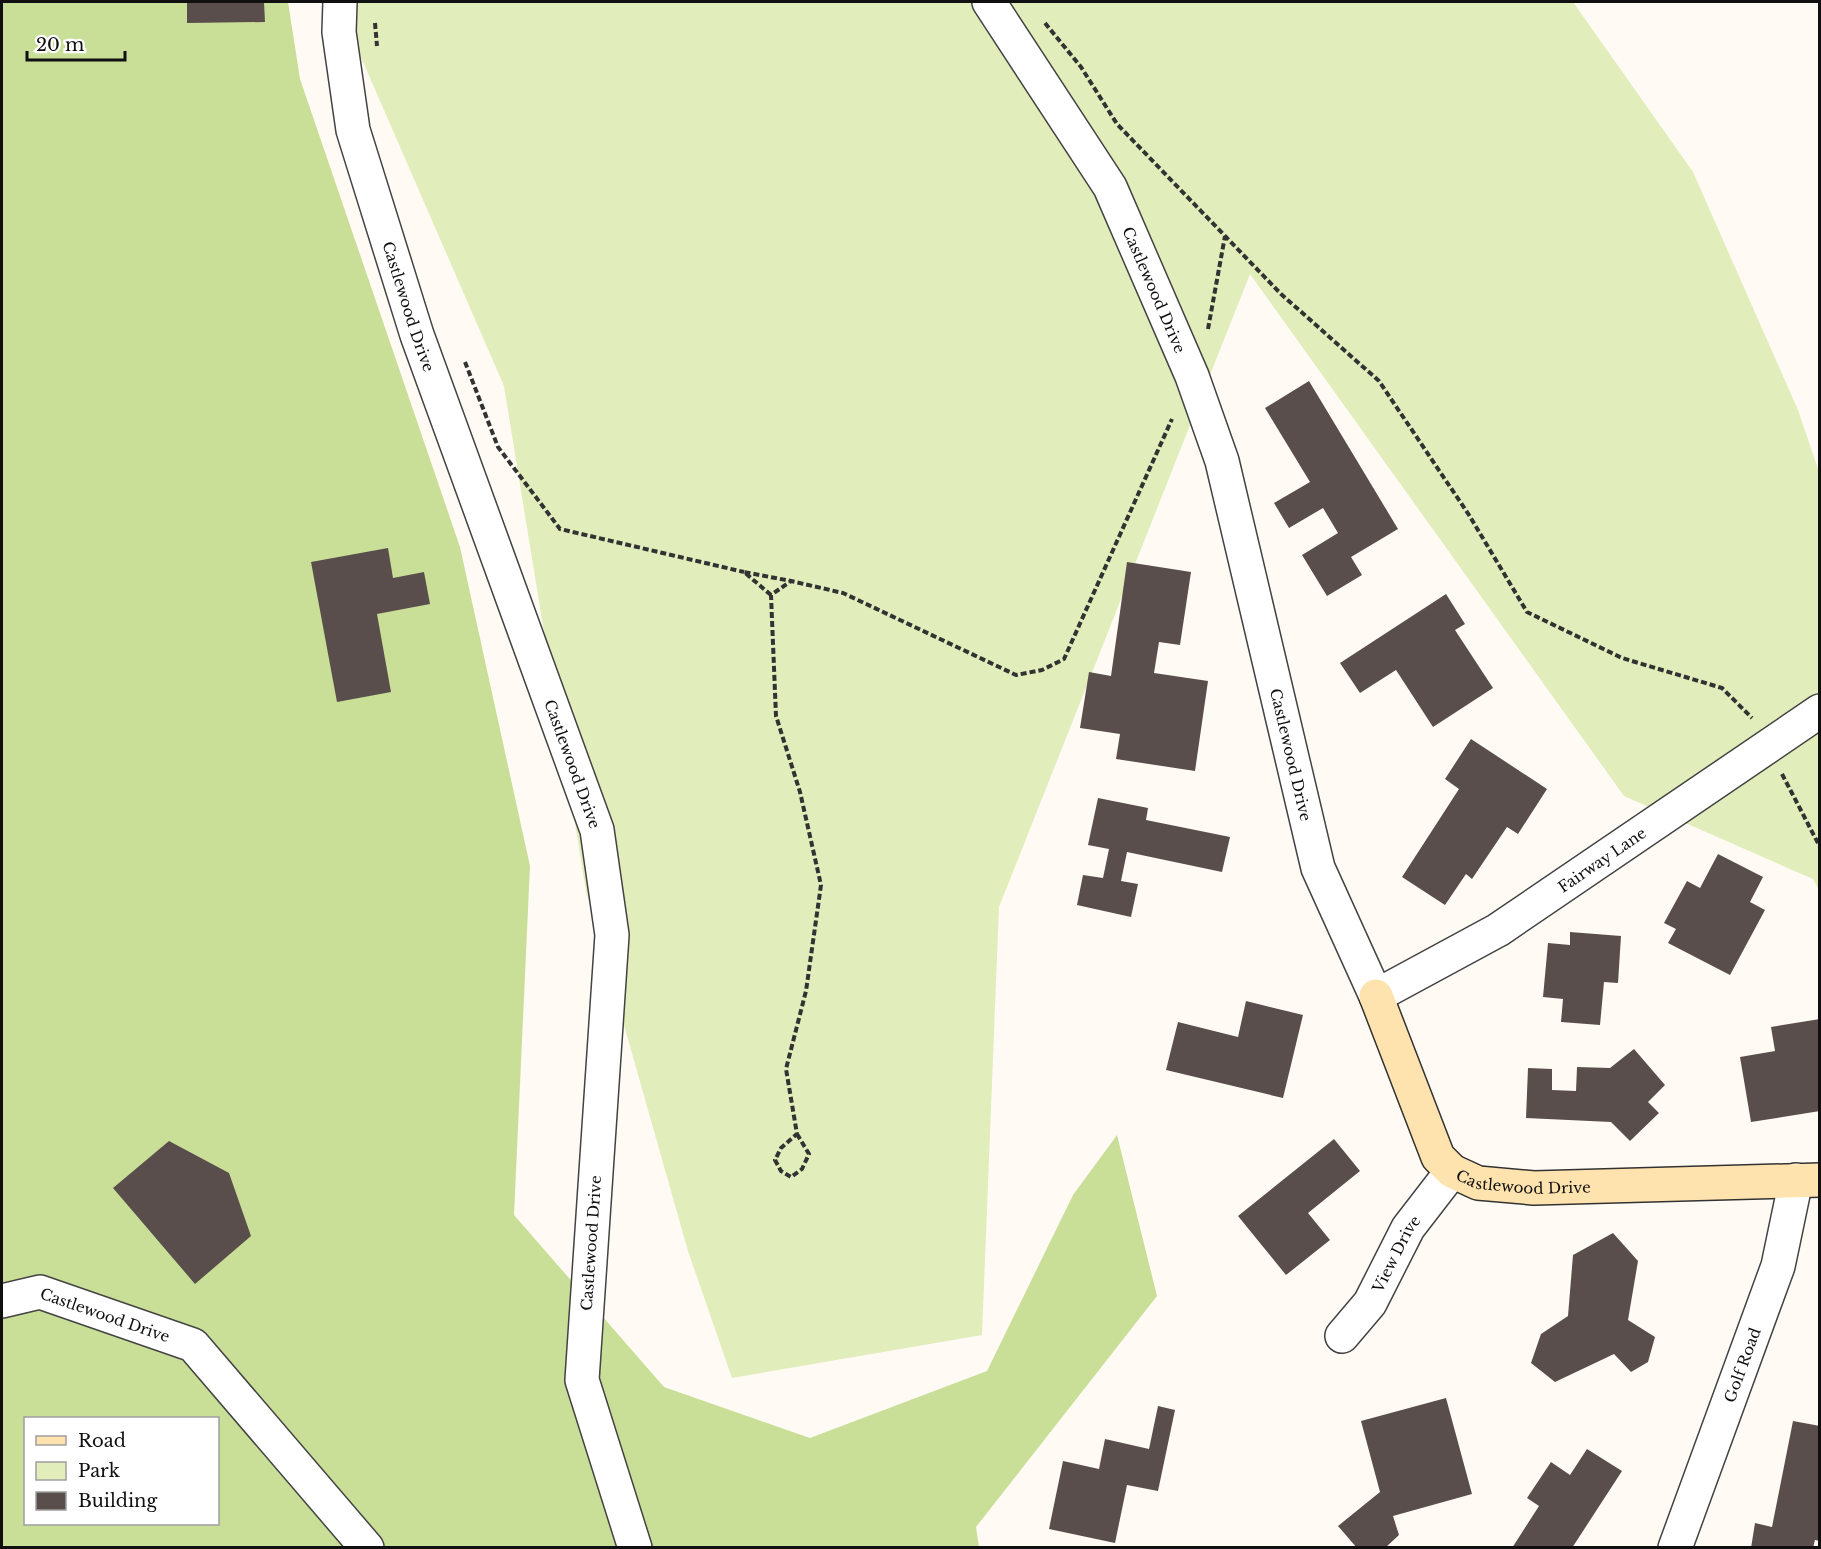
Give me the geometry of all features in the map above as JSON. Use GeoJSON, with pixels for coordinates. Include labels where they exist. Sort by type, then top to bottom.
{"type":"FeatureCollection","features":[{"type":"Feature","properties":{"kind":"street","name":"Castlewood Drive"},"geometry":{"type":"LineString","coordinates":[[340,2],[339,32],[353,130],[417,335],[597,830],[612,935],[582,1380],[635,1548]]}},
{"type":"Feature","properties":{"kind":"street","name":"Castlewood Drive"},"geometry":{"type":"LineString","coordinates":[[989,2],[1110,187],[1192,376],[1222,461],[1318,868],[1376,996],[1438,1157],[1452,1171],[1478,1183],[1534,1188],[1808,1180]]}},
{"type":"Feature","properties":{"kind":"street","name":"Fairway Lane"},"geometry":{"type":"LineString","coordinates":[[1376,996],[1498,930],[1820,711]]}},
{"type":"Feature","properties":{"kind":"street","name":"View Drive"},"geometry":{"type":"LineString","coordinates":[[1342,1336],[1370,1303],[1408,1228],[1452,1171]]}},
{"type":"Feature","properties":{"kind":"street","name":"Golf Road"},"geometry":{"type":"LineString","coordinates":[[1675,1548],[1808,1180]]}},
{"type":"Feature","properties":{"kind":"street","name":"Castlewood Drive"},"geometry":{"type":"LineString","coordinates":[[2,1301],[40,1292],[193,1345],[368,1548]]}},
{"type":"Feature","properties":{"kind":"path"},"geometry":{"type":"LineString","coordinates":[[374,13],[377,47]]}},
{"type":"Feature","properties":{"kind":"path"},"geometry":{"type":"LineString","coordinates":[[1041,18],[1081,67],[1117,124],[1281,294],[1379,381],[1469,515],[1527,612],[1622,658],[1722,688],[1760,726],[1768,747],[1820,847]]}},
{"type":"Feature","properties":{"kind":"path"},"geometry":{"type":"LineString","coordinates":[[461,355],[498,447],[560,529],[843,593],[1016,675],[1042,670],[1064,659],[1206,345],[1225,236]]}},
{"type":"Feature","properties":{"kind":"path"},"geometry":{"type":"LineString","coordinates":[[744,572],[771,595],[776,716],[800,792],[821,885],[806,991],[786,1069],[797,1134],[809,1154],[802,1169],[791,1177],[781,1171],[775,1160],[781,1148],[797,1134]]}},
{"type":"Feature","properties":{"kind":"path"},"geometry":{"type":"LineString","coordinates":[[771,595],[791,581]]}},
{"type":"Feature","properties":{"kind":"green space"},"geometry":{"type":"Polygon","coordinates":[[[2,2],[288,2],[300,79],[460,547],[530,866],[514,1215],[664,1387],[810,1438],[987,1371],[1073,1195],[1117,1135],[1157,1296],[976,1527],[979,1547],[2,1548],[2,2]]]}},
{"type":"Feature","properties":{"kind":"green space"},"geometry":{"type":"Polygon","coordinates":[[[337,2],[1573,2],[1693,172],[1798,410],[1819,472],[1819,890],[1813,879],[1624,796],[1250,274],[999,907],[982,1335],[732,1378],[688,1251],[586,891],[504,386],[337,2]]]}},
{"type":"Feature","properties":{"kind":"building"},"geometry":{"type":"Polygon","coordinates":[[[187,2],[264,2],[265,22],[187,23],[187,2]]]}},
{"type":"Feature","properties":{"kind":"building"},"geometry":{"type":"Polygon","coordinates":[[[1309,381],[1398,529],[1351,557],[1362,575],[1327,596],[1302,555],[1338,533],[1323,508],[1289,528],[1274,503],[1310,482],[1265,408],[1309,381]]]}},
{"type":"Feature","properties":{"kind":"building"},"geometry":{"type":"Polygon","coordinates":[[[388,548],[393,578],[424,572],[430,604],[377,614],[391,692],[337,702],[311,562],[388,548]]]}},
{"type":"Feature","properties":{"kind":"building"},"geometry":{"type":"Polygon","coordinates":[[[1127,562],[1191,572],[1180,645],[1159,642],[1154,673],[1208,681],[1195,771],[1116,759],[1120,734],[1080,728],[1089,672],[1111,676],[1127,562]]]}},
{"type":"Feature","properties":{"kind":"building"},"geometry":{"type":"Polygon","coordinates":[[[1446,594],[1465,624],[1455,630],[1493,688],[1433,727],[1396,670],[1360,693],[1340,663],[1446,594]]]}},
{"type":"Feature","properties":{"kind":"building"},"geometry":{"type":"Polygon","coordinates":[[[1471,739],[1547,789],[1518,834],[1507,827],[1472,879],[1466,874],[1445,905],[1402,877],[1459,789],[1445,779],[1471,739]]]}},
{"type":"Feature","properties":{"kind":"building"},"geometry":{"type":"Polygon","coordinates":[[[1098,798],[1148,808],[1146,820],[1230,837],[1222,872],[1127,852],[1121,881],[1138,884],[1131,917],[1077,905],[1083,875],[1103,878],[1109,849],[1088,845],[1098,798]]]}},
{"type":"Feature","properties":{"kind":"building"},"geometry":{"type":"Polygon","coordinates":[[[1718,854],[1763,877],[1750,902],[1765,910],[1730,975],[1668,943],[1676,929],[1664,923],[1687,881],[1700,888],[1718,854]]]}},
{"type":"Feature","properties":{"kind":"building"},"geometry":{"type":"Polygon","coordinates":[[[1570,932],[1621,936],[1618,983],[1604,982],[1600,1025],[1561,1022],[1563,999],[1543,997],[1548,943],[1570,945],[1570,932]]]}},
{"type":"Feature","properties":{"kind":"building"},"geometry":{"type":"Polygon","coordinates":[[[1246,1001],[1303,1015],[1283,1098],[1166,1070],[1178,1022],[1238,1037],[1246,1001]]]}},
{"type":"Feature","properties":{"kind":"building"},"geometry":{"type":"Polygon","coordinates":[[[1820,1019],[1820,1111],[1751,1122],[1740,1057],[1775,1051],[1771,1027],[1820,1019]]]}},
{"type":"Feature","properties":{"kind":"building"},"geometry":{"type":"Polygon","coordinates":[[[1634,1049],[1665,1085],[1648,1102],[1659,1113],[1630,1141],[1611,1122],[1526,1118],[1528,1068],[1552,1069],[1552,1090],[1576,1091],[1577,1067],[1610,1068],[1634,1049]]]}},
{"type":"Feature","properties":{"kind":"building"},"geometry":{"type":"Polygon","coordinates":[[[1334,1139],[1360,1171],[1308,1213],[1330,1240],[1286,1275],[1238,1216],[1334,1139]]]}},
{"type":"Feature","properties":{"kind":"building"},"geometry":{"type":"Polygon","coordinates":[[[169,1141],[229,1173],[251,1236],[195,1284],[113,1188],[169,1141]]]}},
{"type":"Feature","properties":{"kind":"building"},"geometry":{"type":"Polygon","coordinates":[[[1613,1233],[1638,1261],[1628,1320],[1655,1337],[1648,1362],[1631,1372],[1614,1354],[1555,1382],[1531,1363],[1541,1334],[1568,1316],[1573,1255],[1613,1233]]]}},
{"type":"Feature","properties":{"kind":"building"},"geometry":{"type":"Polygon","coordinates":[[[1446,1398],[1472,1494],[1393,1516],[1399,1535],[1385,1548],[1357,1548],[1338,1526],[1380,1492],[1361,1421],[1446,1398]]]}},
{"type":"Feature","properties":{"kind":"building"},"geometry":{"type":"Polygon","coordinates":[[[1158,1406],[1175,1410],[1158,1491],[1127,1485],[1115,1543],[1049,1529],[1063,1461],[1099,1469],[1105,1439],[1149,1449],[1158,1406]]]}},
{"type":"Feature","properties":{"kind":"building"},"geometry":{"type":"Polygon","coordinates":[[[1793,1421],[1820,1426],[1820,1541],[1815,1540],[1813,1548],[1751,1548],[1755,1523],[1772,1527],[1793,1421]]]}},
{"type":"Feature","properties":{"kind":"building"},"geometry":{"type":"Polygon","coordinates":[[[1587,1449],[1622,1471],[1572,1548],[1512,1548],[1539,1506],[1527,1498],[1551,1462],[1570,1475],[1587,1449]]]}}]}
